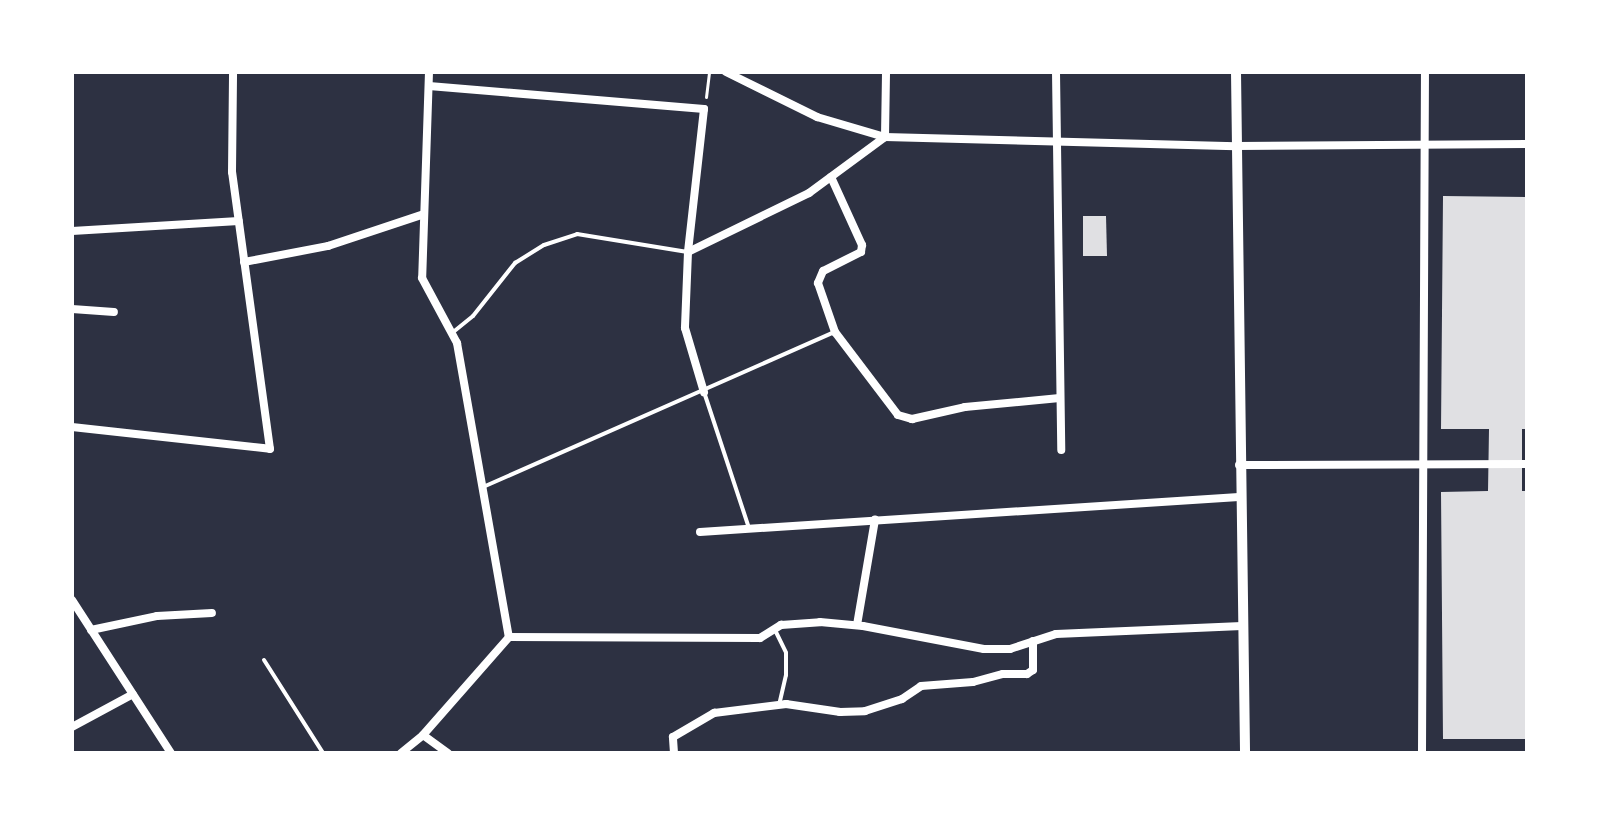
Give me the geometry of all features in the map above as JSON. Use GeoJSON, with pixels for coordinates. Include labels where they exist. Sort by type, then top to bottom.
{"type":"FeatureCollection","features":[{"type":"Feature","properties":{"kind":"street"},"geometry":{"type":"LineString","coordinates":[[72,427],[270,449],[232,172],[233,72]]}},
{"type":"Feature","properties":{"kind":"street"},"geometry":{"type":"LineString","coordinates":[[429,72],[422,278],[457,343],[509,637]]}},
{"type":"Feature","properties":{"kind":"street"},"geometry":{"type":"LineString","coordinates":[[726,72],[817,117],[885,137],[1236,146],[1527,144]]}},
{"type":"Feature","properties":{"kind":"street"},"geometry":{"type":"LineString","coordinates":[[885,137],[886,72]]}},
{"type":"Feature","properties":{"kind":"street"},"geometry":{"type":"LineString","coordinates":[[1056,72],[1061,450]]}},
{"type":"Feature","properties":{"kind":"street"},"geometry":{"type":"LineString","coordinates":[[1236,72],[1239,497],[1245,753]]}},
{"type":"Feature","properties":{"kind":"street"},"geometry":{"type":"LineString","coordinates":[[1422,753],[1425,72]]}},
{"type":"Feature","properties":{"kind":"street"},"geometry":{"type":"LineString","coordinates":[[429,86],[704,109],[688,252],[685,328],[704,392]]}},
{"type":"Feature","properties":{"kind":"street"},"geometry":{"type":"LineString","coordinates":[[688,252],[809,193],[885,137]]}},
{"type":"Feature","properties":{"kind":"street"},"geometry":{"type":"LineString","coordinates":[[831,177],[862,245],[861,252],[819,275],[818,283],[835,332],[904,418],[1006,401],[1060,398]]}},
{"type":"Feature","properties":{"kind":"street"},"geometry":{"type":"LineString","coordinates":[[244,262],[328,246],[424,214]]}},
{"type":"Feature","properties":{"kind":"street"},"geometry":{"type":"LineString","coordinates":[[72,231],[239,221]]}},
{"type":"Feature","properties":{"kind":"street"},"geometry":{"type":"LineString","coordinates":[[72,309],[114,312]]}},
{"type":"Feature","properties":{"kind":"street"},"geometry":{"type":"LineString","coordinates":[[1239,465],[1527,464]]}},
{"type":"Feature","properties":{"kind":"street"},"geometry":{"type":"LineString","coordinates":[[700,532],[1239,497]]}},
{"type":"Feature","properties":{"kind":"street"},"geometry":{"type":"LineString","coordinates":[[857,625],[875,520]]}},
{"type":"Feature","properties":{"kind":"street"},"geometry":{"type":"LineString","coordinates":[[72,600],[171,753]]}},
{"type":"Feature","properties":{"kind":"street"},"geometry":{"type":"LineString","coordinates":[[91,630],[157,616],[212,613]]}},
{"type":"Feature","properties":{"kind":"street"},"geometry":{"type":"LineString","coordinates":[[401,753],[423,735],[509,637],[760,638],[774,628],[820,622],[857,625],[984,649],[1010,649],[1056,634],[1242,626]]}},
{"type":"Feature","properties":{"kind":"street"},"geometry":{"type":"LineString","coordinates":[[674,753],[673,737],[714,713],[780,705],[840,712],[865,711],[902,699],[921,686],[1027,674],[1033,670],[1033,641]]}},
{"type":"Feature","properties":{"kind":"street"},"geometry":{"type":"LineString","coordinates":[[72,727],[133,694]]}},
{"type":"Feature","properties":{"kind":"street"},"geometry":{"type":"LineString","coordinates":[[423,735],[448,753]]}},
{"type":"Feature","properties":{"kind":"lane"},"geometry":{"type":"LineString","coordinates":[[452,333],[473,316],[515,263],[544,245],[577,234],[688,252]]}},
{"type":"Feature","properties":{"kind":"lane"},"geometry":{"type":"LineString","coordinates":[[483,487],[835,332]]}},
{"type":"Feature","properties":{"kind":"lane"},"geometry":{"type":"LineString","coordinates":[[704,392],[750,530]]}},
{"type":"Feature","properties":{"kind":"lane"},"geometry":{"type":"LineString","coordinates":[[774,628],[786,653],[786,675],[780,705]]}},
{"type":"Feature","properties":{"kind":"lane"},"geometry":{"type":"LineString","coordinates":[[264,660],[323,753]]}},
{"type":"Feature","properties":{"kind":"path"},"geometry":{"type":"LineString","coordinates":[[704,109],[709,72]]}},
{"type":"Feature","properties":{"kind":"building"},"geometry":{"type":"Polygon","coordinates":[[[1443,196],[1527,197],[1527,429],[1522,429],[1522,491],[1527,491],[1527,739],[1443,739],[1441,492],[1488,491],[1489,429],[1441,429],[1443,196]]]}},
{"type":"Feature","properties":{"kind":"building"},"geometry":{"type":"Polygon","coordinates":[[[1083,216],[1106,216],[1107,256],[1083,256],[1083,216]]]}}]}
